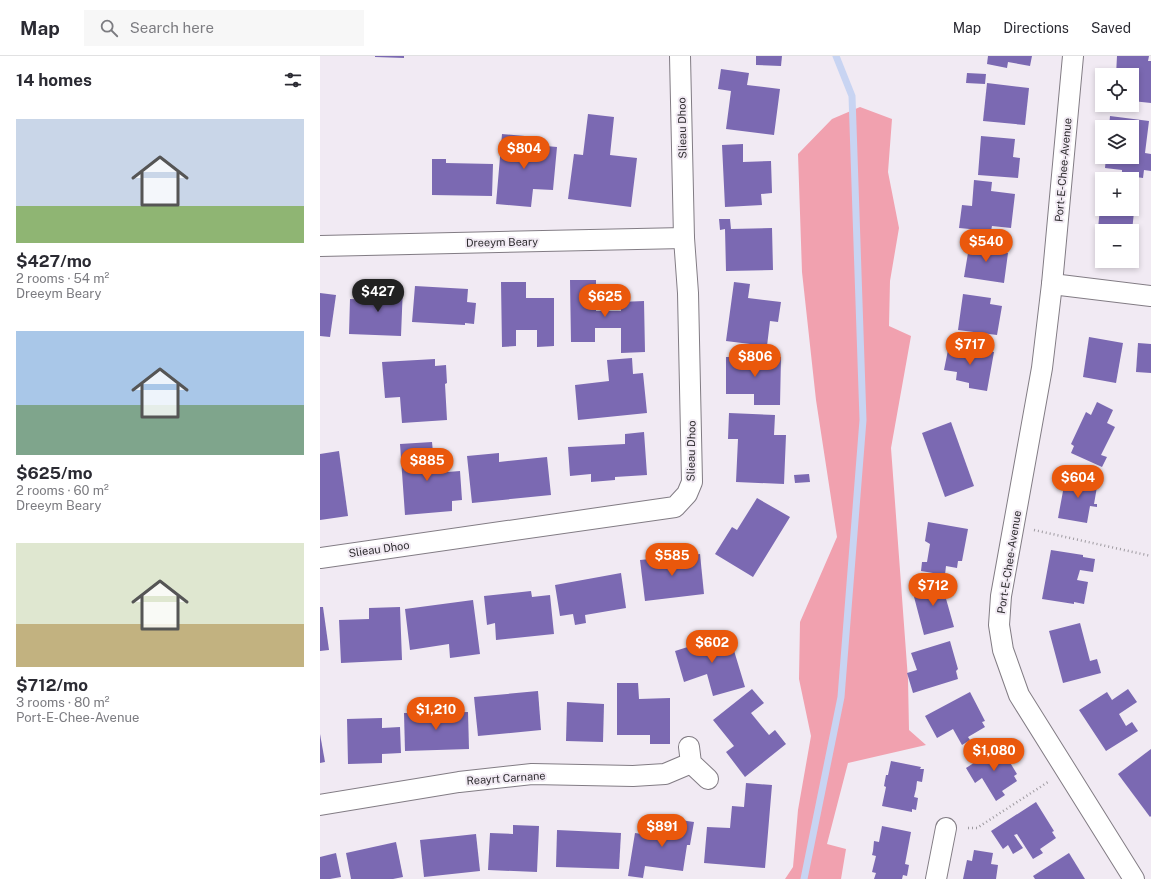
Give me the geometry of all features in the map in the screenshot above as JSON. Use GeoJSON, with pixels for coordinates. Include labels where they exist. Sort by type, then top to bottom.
{"type":"FeatureCollection","features":[{"type":"Feature","properties":{"kind":"street","name":"Slieau Dhoo"},"geometry":{"type":"LineString","coordinates":[[320,558],[675,507],[687,494],[692,482],[688,292],[684,238],[680,56]]}},
{"type":"Feature","properties":{"kind":"street","name":"Port-E-Chee-Avenue"},"geometry":{"type":"LineString","coordinates":[[1073,56],[1052,284],[1042,368],[1001,596],[999,625],[1003,650],[1019,695],[1134,879]]}},
{"type":"Feature","properties":{"kind":"street","name":"Dreeym Beary"},"geometry":{"type":"LineString","coordinates":[[320,246],[684,238]]}},
{"type":"Feature","properties":{"kind":"street"},"geometry":{"type":"LineString","coordinates":[[1052,284],[1151,296]]}},
{"type":"Feature","properties":{"kind":"street","name":"Reayrt Carnane"},"geometry":{"type":"LineString","coordinates":[[320,805],[459,782],[532,774],[633,776],[665,774],[690,755],[708,779]]}},
{"type":"Feature","properties":{"kind":"street"},"geometry":{"type":"LineString","coordinates":[[936,879],[946,828]]}},
{"type":"Feature","properties":{"kind":"path"},"geometry":{"type":"LineString","coordinates":[[1014,525],[1151,556]]}},
{"type":"Feature","properties":{"kind":"path"},"geometry":{"type":"LineString","coordinates":[[946,828],[977,828],[1050,780]]}},
{"type":"Feature","properties":{"kind":"shaded area"},"geometry":{"type":"Polygon","coordinates":[[[860,107],[892,119],[888,172],[899,228],[890,281],[889,326],[911,336],[891,448],[908,679],[909,730],[926,745],[848,763],[827,844],[846,849],[841,879],[785,879],[793,867],[798,810],[811,736],[799,679],[800,622],[837,537],[816,400],[802,272],[798,154],[832,119],[860,107]]]}},
{"type":"Feature","properties":{"kind":"building"},"geometry":{"type":"Polygon","coordinates":[[[404,56],[404,58],[375,57],[404,56]]]}},
{"type":"Feature","properties":{"kind":"building"},"geometry":{"type":"Polygon","coordinates":[[[756,56],[782,56],[781,66],[756,65],[756,56]]]}},
{"type":"Feature","properties":{"kind":"building"},"geometry":{"type":"Polygon","coordinates":[[[988,56],[1032,56],[1030,66],[1008,62],[1007,68],[987,64],[988,56]]]}},
{"type":"Feature","properties":{"kind":"building"},"geometry":{"type":"Polygon","coordinates":[[[1117,56],[1149,56],[1148,61],[1151,61],[1151,103],[1139,102],[1139,68],[1116,68],[1117,56]]]}},
{"type":"Feature","properties":{"kind":"building"},"geometry":{"type":"Polygon","coordinates":[[[721,69],[749,73],[747,85],[780,89],[774,135],[726,129],[731,91],[718,89],[721,69]]]}},
{"type":"Feature","properties":{"kind":"building"},"geometry":{"type":"Polygon","coordinates":[[[967,73],[986,74],[985,84],[966,83],[967,73]]]}},
{"type":"Feature","properties":{"kind":"building"},"geometry":{"type":"Polygon","coordinates":[[[987,83],[1029,88],[1025,125],[983,121],[987,83]]]}},
{"type":"Feature","properties":{"kind":"building"},"geometry":{"type":"Polygon","coordinates":[[[588,114],[614,117],[610,155],[637,158],[631,207],[568,199],[574,154],[583,155],[588,114]]]}},
{"type":"Feature","properties":{"kind":"building"},"geometry":{"type":"Polygon","coordinates":[[[1110,116],[1149,121],[1145,153],[1151,154],[1151,171],[1144,170],[1143,178],[1139,177],[1139,172],[1122,172],[1122,170],[1105,168],[1105,164],[1139,164],[1139,120],[1110,120],[1110,116]]]}},
{"type":"Feature","properties":{"kind":"building"},"geometry":{"type":"Polygon","coordinates":[[[502,134],[536,137],[535,145],[557,147],[553,190],[533,189],[531,207],[496,204],[502,134]]]}},
{"type":"Feature","properties":{"kind":"building"},"geometry":{"type":"Polygon","coordinates":[[[981,136],[1015,139],[1013,157],[1020,158],[1018,178],[978,175],[981,136]]]}},
{"type":"Feature","properties":{"kind":"building"},"geometry":{"type":"Polygon","coordinates":[[[743,144],[743,162],[771,161],[772,193],[761,194],[762,205],[725,207],[722,145],[743,144]]]}},
{"type":"Feature","properties":{"kind":"building"},"geometry":{"type":"Polygon","coordinates":[[[432,159],[446,159],[446,163],[493,164],[492,196],[432,195],[432,159]]]}},
{"type":"Feature","properties":{"kind":"building"},"geometry":{"type":"Polygon","coordinates":[[[974,180],[992,182],[991,191],[1015,194],[1011,228],[992,226],[991,231],[959,228],[962,205],[972,206],[974,180]]]}},
{"type":"Feature","properties":{"kind":"building"},"geometry":{"type":"Polygon","coordinates":[[[1099,216],[1134,216],[1133,224],[1098,224],[1099,216]]]}},
{"type":"Feature","properties":{"kind":"building"},"geometry":{"type":"Polygon","coordinates":[[[719,219],[730,219],[731,229],[772,228],[773,270],[726,271],[725,229],[720,230],[719,219]]]}},
{"type":"Feature","properties":{"kind":"building"},"geometry":{"type":"Polygon","coordinates":[[[970,241],[998,245],[996,251],[1008,253],[1004,283],[964,277],[970,241]]]}},
{"type":"Feature","properties":{"kind":"building"},"geometry":{"type":"Polygon","coordinates":[[[570,280],[596,280],[596,311],[621,311],[620,302],[644,301],[645,352],[621,353],[621,328],[595,328],[595,342],[571,342],[570,280]]]}},
{"type":"Feature","properties":{"kind":"building"},"geometry":{"type":"Polygon","coordinates":[[[501,282],[526,282],[526,298],[554,298],[554,346],[537,347],[537,330],[516,330],[516,346],[502,347],[501,282]]]}},
{"type":"Feature","properties":{"kind":"building"},"geometry":{"type":"Polygon","coordinates":[[[734,282],[750,284],[748,298],[781,302],[778,322],[770,321],[767,346],[726,341],[734,282]]]}},
{"type":"Feature","properties":{"kind":"building"},"geometry":{"type":"Polygon","coordinates":[[[379,285],[403,286],[401,336],[349,334],[350,299],[379,300],[379,285]]]}},
{"type":"Feature","properties":{"kind":"building"},"geometry":{"type":"Polygon","coordinates":[[[415,286],[468,289],[467,302],[476,303],[474,324],[465,323],[465,325],[412,322],[415,286]]]}},
{"type":"Feature","properties":{"kind":"building"},"geometry":{"type":"Polygon","coordinates":[[[320,293],[336,295],[330,337],[320,336],[320,293]]]}},
{"type":"Feature","properties":{"kind":"building"},"geometry":{"type":"Polygon","coordinates":[[[963,294],[991,298],[990,304],[1002,306],[997,335],[958,330],[963,294]]]}},
{"type":"Feature","properties":{"kind":"building"},"geometry":{"type":"Polygon","coordinates":[[[1089,337],[1123,343],[1116,383],[1083,377],[1089,337]]]}},
{"type":"Feature","properties":{"kind":"building"},"geometry":{"type":"Polygon","coordinates":[[[1138,343],[1151,344],[1151,373],[1136,372],[1138,343]]]}},
{"type":"Feature","properties":{"kind":"building"},"geometry":{"type":"Polygon","coordinates":[[[949,345],[994,352],[987,391],[969,388],[969,383],[956,380],[957,372],[944,370],[949,345]]]}},
{"type":"Feature","properties":{"kind":"building"},"geometry":{"type":"Polygon","coordinates":[[[726,357],[781,357],[780,405],[754,405],[754,394],[726,394],[726,357]]]}},
{"type":"Feature","properties":{"kind":"building"},"geometry":{"type":"Polygon","coordinates":[[[632,358],[633,374],[643,373],[647,413],[578,420],[575,385],[609,381],[607,360],[632,358]]]}},
{"type":"Feature","properties":{"kind":"building"},"geometry":{"type":"Polygon","coordinates":[[[435,359],[435,366],[446,365],[447,383],[445,384],[447,420],[402,423],[400,397],[385,398],[382,362],[435,359]]]}},
{"type":"Feature","properties":{"kind":"building"},"geometry":{"type":"Polygon","coordinates":[[[1097,402],[1113,410],[1107,423],[1115,427],[1101,455],[1107,457],[1102,467],[1071,453],[1074,446],[1071,444],[1086,412],[1091,415],[1097,402]]]}},
{"type":"Feature","properties":{"kind":"building"},"geometry":{"type":"Polygon","coordinates":[[[729,413],[775,415],[774,435],[786,435],[784,484],[736,482],[738,439],[728,439],[729,413]]]}},
{"type":"Feature","properties":{"kind":"building"},"geometry":{"type":"Polygon","coordinates":[[[951,422],[974,486],[945,497],[922,433],[951,422]]]}},
{"type":"Feature","properties":{"kind":"building"},"geometry":{"type":"Polygon","coordinates":[[[644,432],[647,475],[615,477],[615,480],[591,482],[591,474],[570,476],[568,447],[625,444],[625,434],[644,432]]]}},
{"type":"Feature","properties":{"kind":"building"},"geometry":{"type":"Polygon","coordinates":[[[432,442],[435,473],[460,471],[462,500],[452,501],[452,511],[405,515],[400,444],[432,442]]]}},
{"type":"Feature","properties":{"kind":"building"},"geometry":{"type":"Polygon","coordinates":[[[339,451],[348,516],[320,520],[320,454],[339,451]]]}},
{"type":"Feature","properties":{"kind":"building"},"geometry":{"type":"Polygon","coordinates":[[[499,453],[499,462],[547,457],[551,495],[472,503],[467,456],[499,453]]]}},
{"type":"Feature","properties":{"kind":"building"},"geometry":{"type":"Polygon","coordinates":[[[809,474],[810,482],[795,483],[794,475],[809,474]]]}},
{"type":"Feature","properties":{"kind":"building"},"geometry":{"type":"Polygon","coordinates":[[[1066,475],[1098,481],[1094,504],[1097,504],[1097,507],[1090,506],[1087,523],[1058,518],[1066,475]]]}},
{"type":"Feature","properties":{"kind":"building"},"geometry":{"type":"Polygon","coordinates":[[[757,498],[790,517],[753,577],[715,554],[732,527],[737,530],[757,498]]]}},
{"type":"Feature","properties":{"kind":"building"},"geometry":{"type":"Polygon","coordinates":[[[928,522],[968,529],[962,561],[958,561],[957,568],[946,566],[945,575],[921,571],[922,562],[927,562],[930,544],[925,541],[928,522]]]}},
{"type":"Feature","properties":{"kind":"building"},"geometry":{"type":"Polygon","coordinates":[[[1051,550],[1083,555],[1083,557],[1095,559],[1093,572],[1080,570],[1077,580],[1088,582],[1084,604],[1042,599],[1051,550]]]}},
{"type":"Feature","properties":{"kind":"building"},"geometry":{"type":"Polygon","coordinates":[[[700,554],[704,594],[645,601],[640,560],[700,554]]]}},
{"type":"Feature","properties":{"kind":"building"},"geometry":{"type":"Polygon","coordinates":[[[621,573],[626,608],[585,615],[586,623],[575,625],[573,614],[560,616],[555,585],[621,573]]]}},
{"type":"Feature","properties":{"kind":"building"},"geometry":{"type":"Polygon","coordinates":[[[932,578],[933,583],[941,581],[954,627],[924,635],[913,593],[919,591],[916,583],[932,578]]]}},
{"type":"Feature","properties":{"kind":"building"},"geometry":{"type":"Polygon","coordinates":[[[531,591],[532,597],[550,595],[554,634],[496,640],[495,623],[487,625],[484,596],[531,591]]]}},
{"type":"Feature","properties":{"kind":"building"},"geometry":{"type":"Polygon","coordinates":[[[473,600],[480,654],[450,658],[449,644],[410,650],[405,609],[473,600]]]}},
{"type":"Feature","properties":{"kind":"building"},"geometry":{"type":"Polygon","coordinates":[[[320,607],[323,607],[329,650],[320,651],[320,607]]]}},
{"type":"Feature","properties":{"kind":"building"},"geometry":{"type":"Polygon","coordinates":[[[400,607],[402,660],[341,663],[339,620],[369,619],[369,608],[400,607]]]}},
{"type":"Feature","properties":{"kind":"building"},"geometry":{"type":"Polygon","coordinates":[[[1080,623],[1090,661],[1097,659],[1101,673],[1063,683],[1049,631],[1080,623]]]}},
{"type":"Feature","properties":{"kind":"building"},"geometry":{"type":"Polygon","coordinates":[[[729,634],[745,687],[713,696],[707,674],[684,682],[675,651],[729,634]]]}},
{"type":"Feature","properties":{"kind":"building"},"geometry":{"type":"Polygon","coordinates":[[[950,641],[958,669],[956,671],[958,679],[913,693],[907,673],[917,670],[911,653],[950,641]]]}},
{"type":"Feature","properties":{"kind":"building"},"geometry":{"type":"Polygon","coordinates":[[[617,683],[638,683],[639,699],[670,698],[670,744],[650,744],[650,735],[617,735],[617,683]]]}},
{"type":"Feature","properties":{"kind":"building"},"geometry":{"type":"Polygon","coordinates":[[[752,689],[764,703],[751,713],[769,735],[775,730],[786,744],[745,777],[726,752],[734,746],[713,720],[752,689]]]}},
{"type":"Feature","properties":{"kind":"building"},"geometry":{"type":"Polygon","coordinates":[[[1128,689],[1137,702],[1119,714],[1126,726],[1132,722],[1138,731],[1106,751],[1079,710],[1107,692],[1112,700],[1128,689]]]}},
{"type":"Feature","properties":{"kind":"building"},"geometry":{"type":"Polygon","coordinates":[[[538,691],[541,730],[478,736],[474,697],[538,691]]]}},
{"type":"Feature","properties":{"kind":"building"},"geometry":{"type":"Polygon","coordinates":[[[970,692],[985,721],[982,722],[985,727],[968,737],[970,740],[962,745],[953,729],[937,738],[925,716],[970,692]]]}},
{"type":"Feature","properties":{"kind":"building"},"geometry":{"type":"Polygon","coordinates":[[[567,702],[604,704],[603,742],[566,741],[567,702]]]}},
{"type":"Feature","properties":{"kind":"building"},"geometry":{"type":"Polygon","coordinates":[[[468,712],[469,749],[405,751],[404,713],[468,712]]]}},
{"type":"Feature","properties":{"kind":"building"},"geometry":{"type":"Polygon","coordinates":[[[382,718],[382,728],[400,727],[401,753],[382,754],[382,763],[348,764],[347,719],[382,718]]]}},
{"type":"Feature","properties":{"kind":"building"},"geometry":{"type":"Polygon","coordinates":[[[320,734],[325,762],[320,763],[320,734]]]}},
{"type":"Feature","properties":{"kind":"building"},"geometry":{"type":"Polygon","coordinates":[[[1000,746],[1017,774],[1014,776],[1017,781],[1002,791],[1005,795],[996,801],[982,778],[975,783],[966,768],[1000,746]]]}},
{"type":"Feature","properties":{"kind":"building"},"geometry":{"type":"Polygon","coordinates":[[[1151,749],[1151,816],[1150,817],[1118,774],[1151,749]]]}},
{"type":"Feature","properties":{"kind":"building"},"geometry":{"type":"Polygon","coordinates":[[[891,761],[921,767],[920,769],[924,769],[922,782],[917,781],[914,797],[918,798],[916,810],[912,809],[912,812],[882,806],[886,787],[884,786],[886,775],[888,775],[891,761]]]}},
{"type":"Feature","properties":{"kind":"building"},"geometry":{"type":"Polygon","coordinates":[[[746,783],[772,785],[765,868],[704,863],[707,827],[730,828],[732,806],[744,807],[746,783]]]}},
{"type":"Feature","properties":{"kind":"building"},"geometry":{"type":"Polygon","coordinates":[[[1036,802],[1054,831],[1052,832],[1056,838],[1040,849],[1043,853],[1033,859],[1017,834],[1014,835],[1023,848],[1013,854],[1008,845],[1003,849],[991,831],[1036,802]]]}},
{"type":"Feature","properties":{"kind":"building"},"geometry":{"type":"Polygon","coordinates":[[[666,818],[694,822],[690,845],[687,845],[683,871],[645,866],[643,878],[628,876],[635,833],[663,837],[666,818]]]}},
{"type":"Feature","properties":{"kind":"building"},"geometry":{"type":"Polygon","coordinates":[[[513,825],[539,826],[537,872],[488,870],[490,833],[513,834],[513,825]]]}},
{"type":"Feature","properties":{"kind":"building"},"geometry":{"type":"Polygon","coordinates":[[[882,826],[911,832],[905,864],[909,865],[907,876],[903,875],[902,879],[874,879],[876,873],[872,872],[876,856],[872,855],[874,841],[879,842],[882,826]]]}},
{"type":"Feature","properties":{"kind":"building"},"geometry":{"type":"Polygon","coordinates":[[[557,830],[621,833],[619,869],[556,867],[557,830]]]}},
{"type":"Feature","properties":{"kind":"building"},"geometry":{"type":"Polygon","coordinates":[[[476,834],[480,871],[424,877],[420,840],[476,834]]]}},
{"type":"Feature","properties":{"kind":"building"},"geometry":{"type":"Polygon","coordinates":[[[396,842],[403,877],[393,879],[351,879],[346,853],[396,842]]]}},
{"type":"Feature","properties":{"kind":"building"},"geometry":{"type":"Polygon","coordinates":[[[974,850],[993,853],[991,864],[998,865],[996,879],[963,879],[967,860],[972,861],[974,850]]]}},
{"type":"Feature","properties":{"kind":"building"},"geometry":{"type":"Polygon","coordinates":[[[336,853],[341,877],[320,879],[320,857],[336,853]]]}},
{"type":"Feature","properties":{"kind":"building"},"geometry":{"type":"Polygon","coordinates":[[[1069,853],[1085,879],[1035,879],[1033,876],[1069,853]]]}},
{"type":"Feature","properties":{"kind":"waterway"},"geometry":{"type":"LineString","coordinates":[[804,879],[841,697],[863,420],[852,96],[836,56]]}}]}
